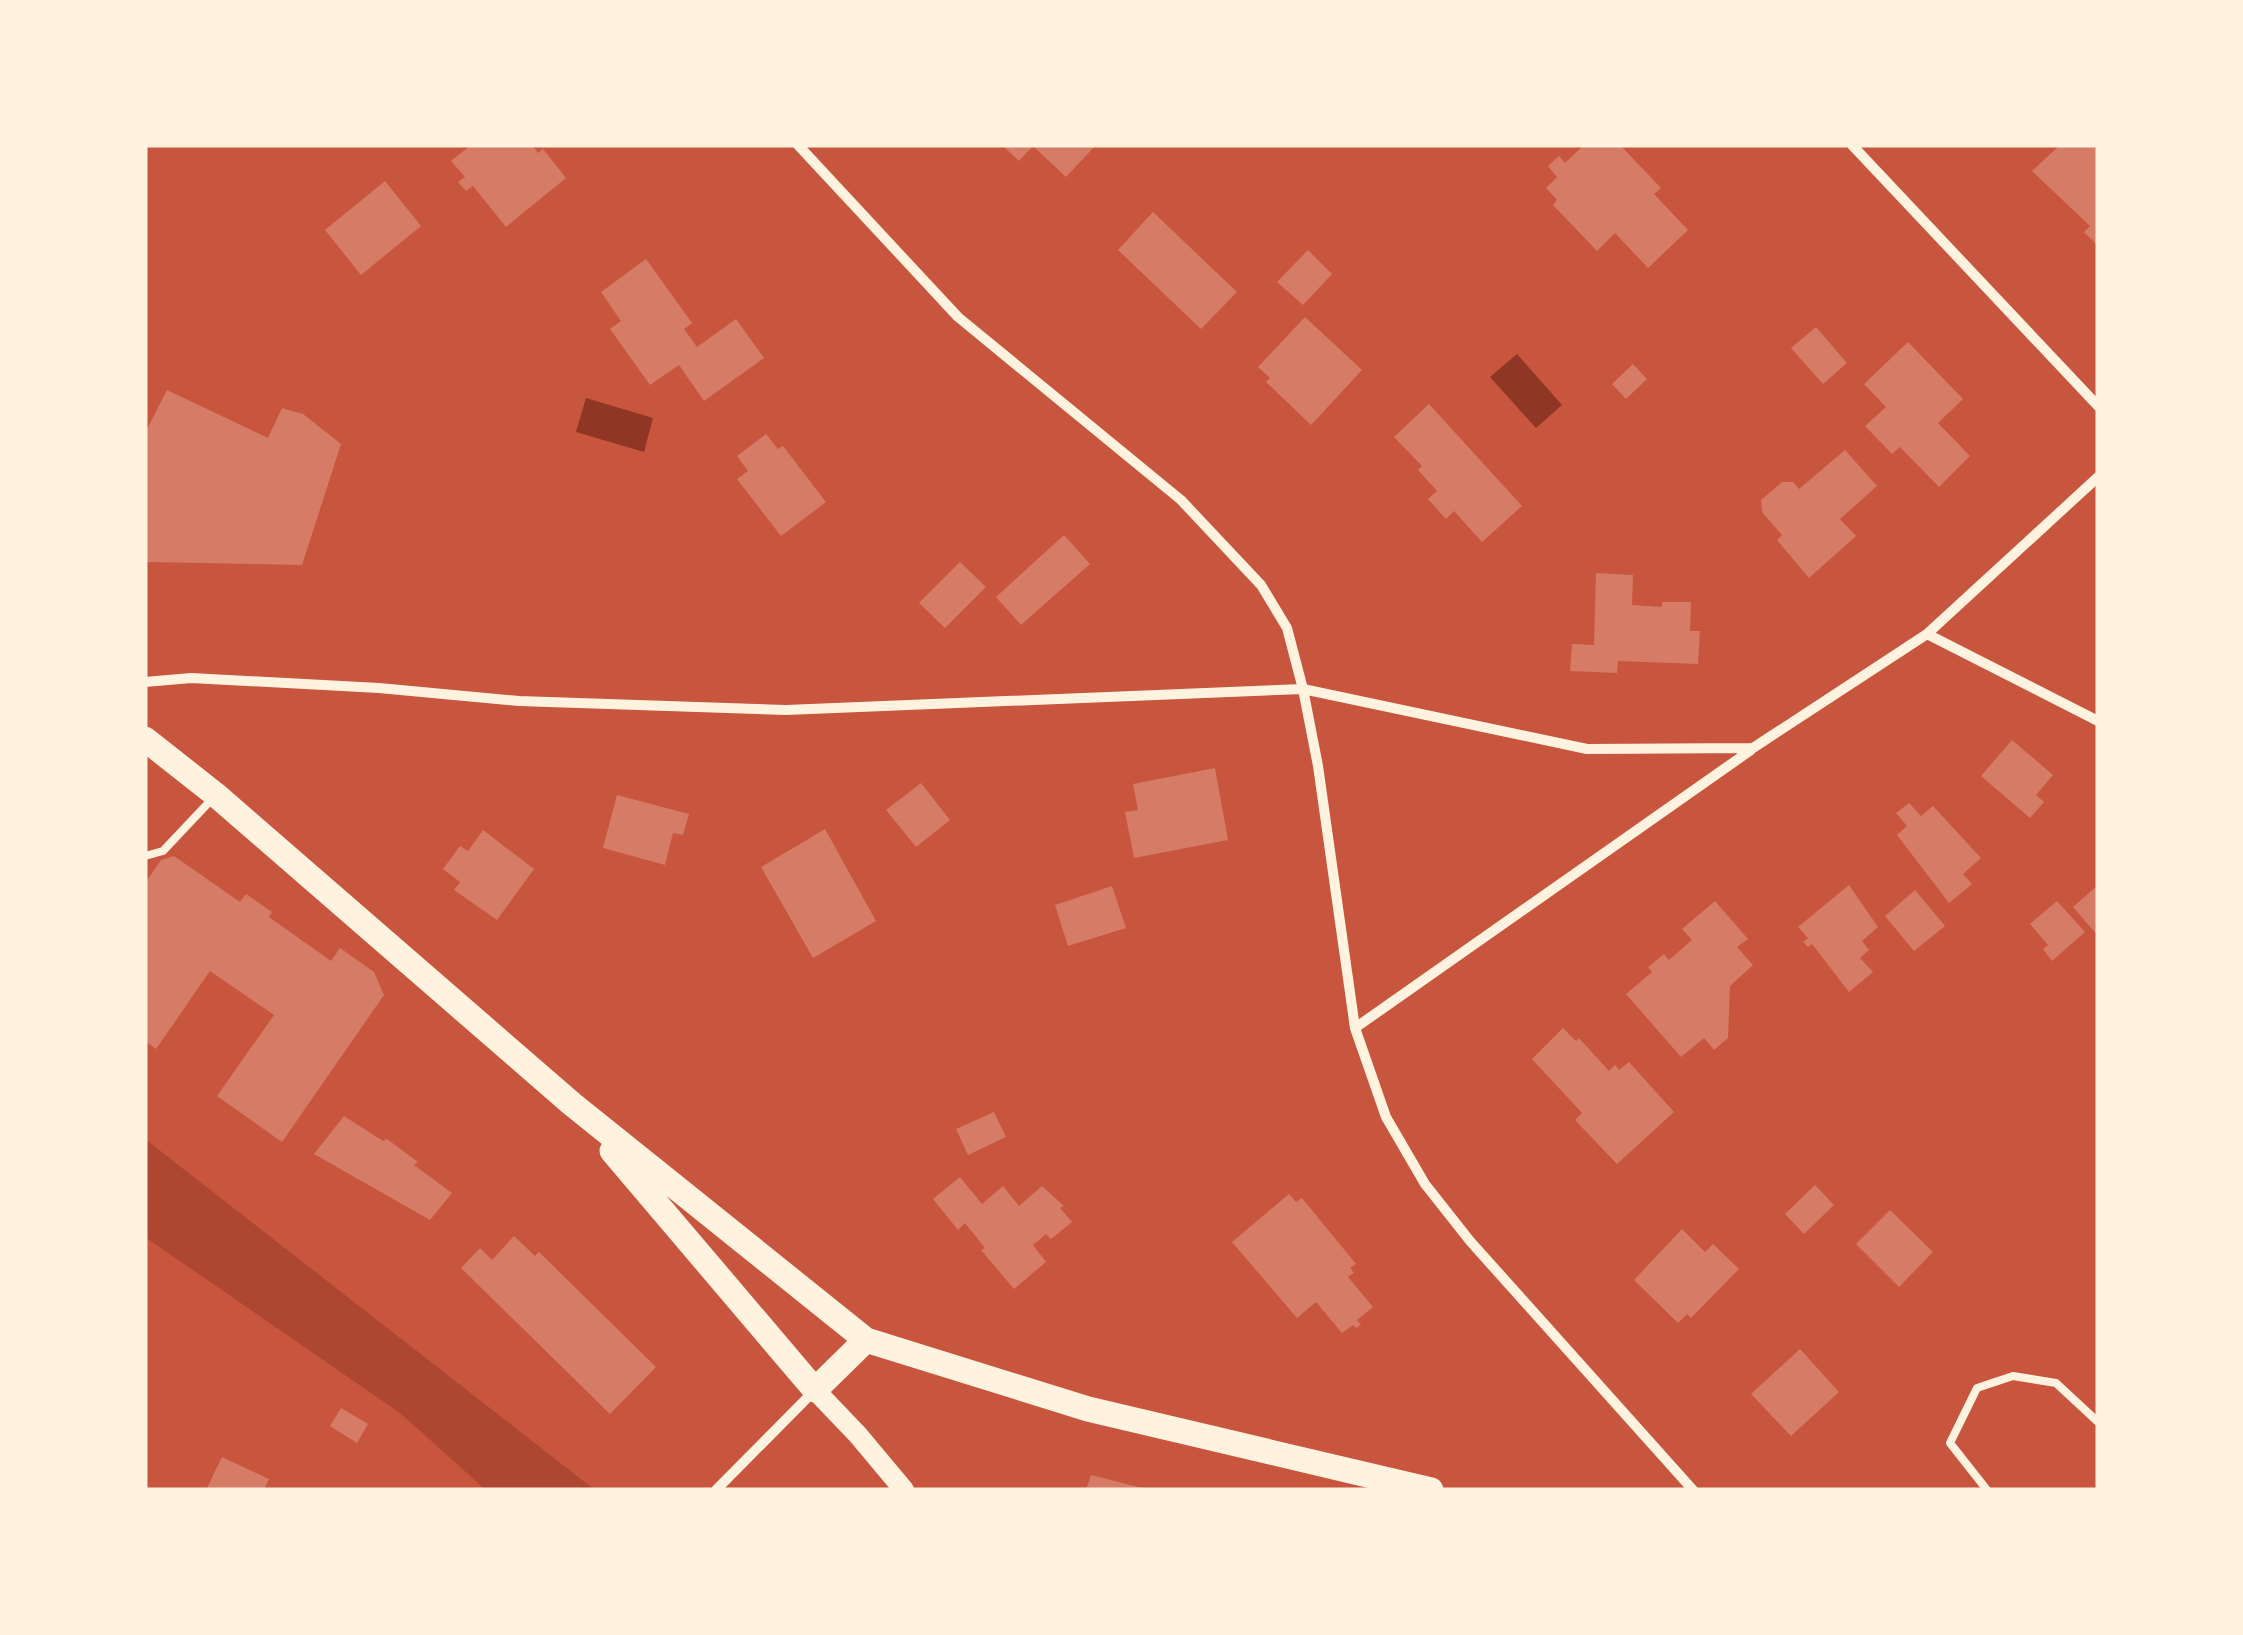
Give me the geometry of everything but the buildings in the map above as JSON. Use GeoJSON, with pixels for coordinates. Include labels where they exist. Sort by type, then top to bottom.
{"type":"FeatureCollection","features":[{"type":"Feature","properties":{"kind":"main road"},"geometry":{"type":"LineString","coordinates":[[145,739],[216,795],[572,1104],[866,1340],[1088,1409],[1432,1490]]}},
{"type":"Feature","properties":{"kind":"main road"},"geometry":{"type":"LineString","coordinates":[[572,1104],[814,1390],[904,1490]]}},
{"type":"Feature","properties":{"kind":"main road"},"geometry":{"type":"LineString","coordinates":[[814,1390],[866,1340]]}},
{"type":"Feature","properties":{"kind":"street"},"geometry":{"type":"LineString","coordinates":[[798,145],[958,316],[1180,500],[1260,584],[1287,628],[1303,688],[1318,766],[1355,1028],[1386,1117],[1425,1184],[1470,1241],[1693,1490]]}},
{"type":"Feature","properties":{"kind":"street"},"geometry":{"type":"LineString","coordinates":[[1852,145],[2098,406]]}},
{"type":"Feature","properties":{"kind":"street"},"geometry":{"type":"LineString","coordinates":[[1355,1028],[1753,748],[1926,634],[2098,478]]}},
{"type":"Feature","properties":{"kind":"street"},"geometry":{"type":"LineString","coordinates":[[1926,634],[2098,721]]}},
{"type":"Feature","properties":{"kind":"street"},"geometry":{"type":"LineString","coordinates":[[145,682],[191,678],[379,688],[519,701],[786,710],[1303,688],[1586,749],[1753,748]]}},
{"type":"Feature","properties":{"kind":"street"},"geometry":{"type":"LineString","coordinates":[[716,1490],[814,1390]]}},
{"type":"Feature","properties":{"kind":"lane"},"geometry":{"type":"LineString","coordinates":[[145,856],[164,851],[216,795]]}},
{"type":"Feature","properties":{"kind":"lane"},"geometry":{"type":"LineString","coordinates":[[1987,1490],[1950,1443],[1976,1388],[2013,1376],[2056,1383],[2098,1422]]}},
{"type":"Feature","properties":{"kind":"shaded area"},"geometry":{"type":"Polygon","coordinates":[[[1517,354],[1562,405],[1536,428],[1490,377],[1517,354]]]}},
{"type":"Feature","properties":{"kind":"shaded area"},"geometry":{"type":"Polygon","coordinates":[[[586,398],[653,418],[644,452],[576,432],[586,398]]]}},
{"type":"Feature","properties":{"kind":"shaded area"},"geometry":{"type":"Polygon","coordinates":[[[145,1139],[595,1490],[486,1490],[400,1413],[145,1237],[145,1139]]]}}]}
